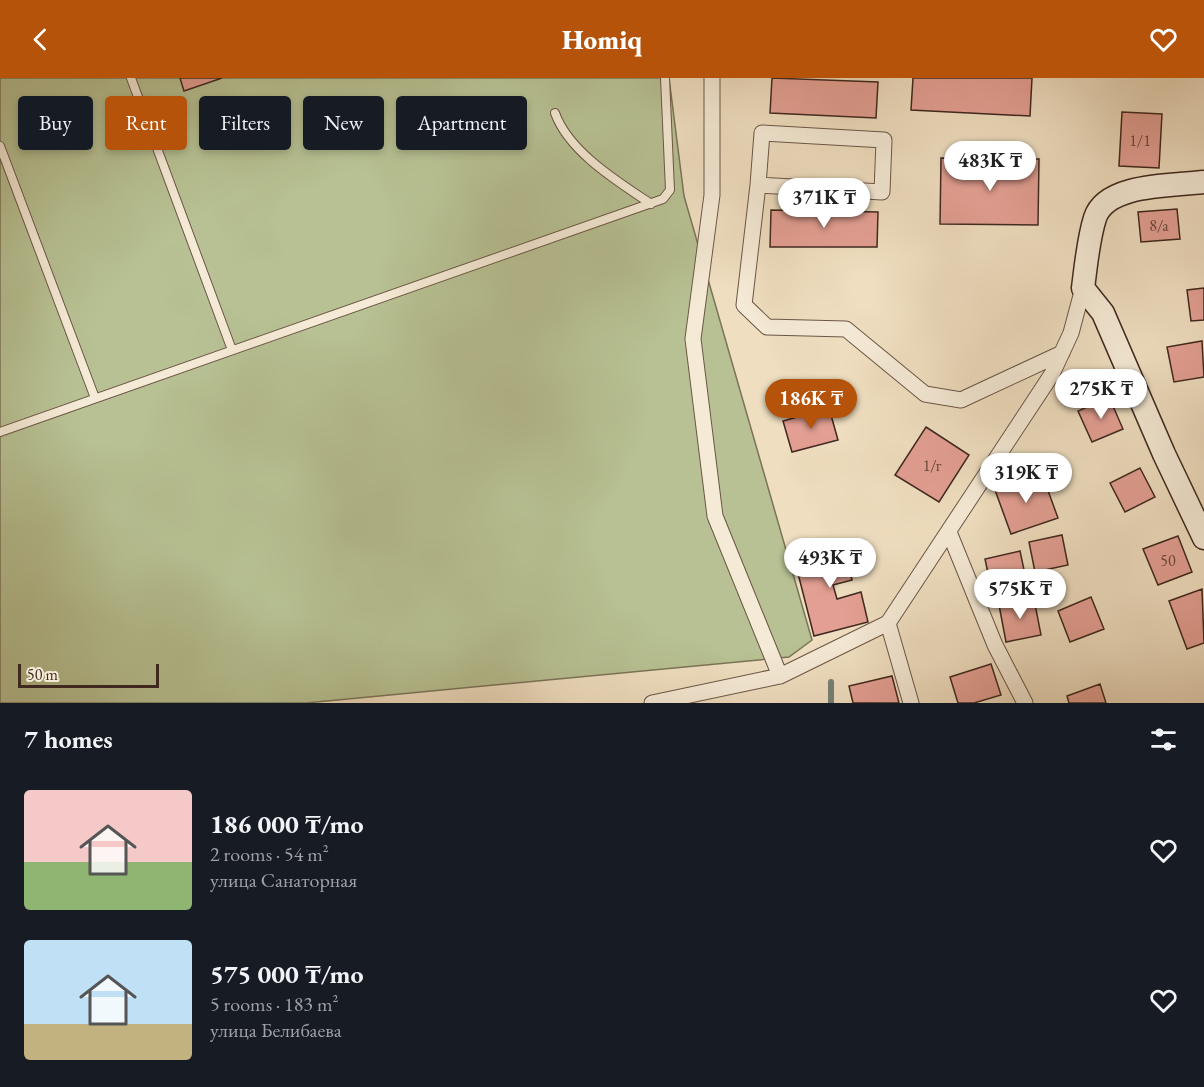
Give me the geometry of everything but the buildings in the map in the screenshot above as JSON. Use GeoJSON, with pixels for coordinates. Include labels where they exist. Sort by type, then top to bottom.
{"type":"FeatureCollection","features":[{"type":"Feature","properties":{"kind":"street"},"geometry":{"type":"LineString","coordinates":[[712,78],[712,195],[693,339],[715,516],[780,676]]}},
{"type":"Feature","properties":{"kind":"street"},"geometry":{"type":"LineString","coordinates":[[758,185],[882,192],[884,140],[762,133],[744,305],[767,327],[846,329],[925,394],[961,400],[1062,352]]}},
{"type":"Feature","properties":{"kind":"street"},"geometry":{"type":"LineString","coordinates":[[652,703],[780,676],[888,622],[1052,374],[1071,333],[1083,288],[1095,217],[1106,200],[1126,192],[1204,182]]}},
{"type":"Feature","properties":{"kind":"street"},"geometry":{"type":"LineString","coordinates":[[1083,288],[1103,313],[1164,454],[1204,538]]}},
{"type":"Feature","properties":{"kind":"street"},"geometry":{"type":"LineString","coordinates":[[949,532],[995,645],[1025,703]]}},
{"type":"Feature","properties":{"kind":"street"},"geometry":{"type":"LineString","coordinates":[[888,622],[911,703]]}},
{"type":"Feature","properties":{"kind":"lane"},"geometry":{"type":"LineString","coordinates":[[131,78],[232,350]]}},
{"type":"Feature","properties":{"kind":"lane"},"geometry":{"type":"LineString","coordinates":[[0,432],[663,199],[670,190],[665,78]]}},
{"type":"Feature","properties":{"kind":"lane"},"geometry":{"type":"LineString","coordinates":[[555,113],[560,129],[579,148],[620,183],[651,204]]}},
{"type":"Feature","properties":{"kind":"lane"},"geometry":{"type":"LineString","coordinates":[[0,146],[95,398]]}},
{"type":"Feature","properties":{"kind":"green space"},"geometry":{"type":"Polygon","coordinates":[[[0,78],[669,78],[684,196],[812,640],[789,657],[306,703],[0,703],[0,78]]]}},
{"type":"Feature","properties":{"kind":"waterway"},"geometry":{"type":"LineString","coordinates":[[831,682],[831,703]]}}]}
